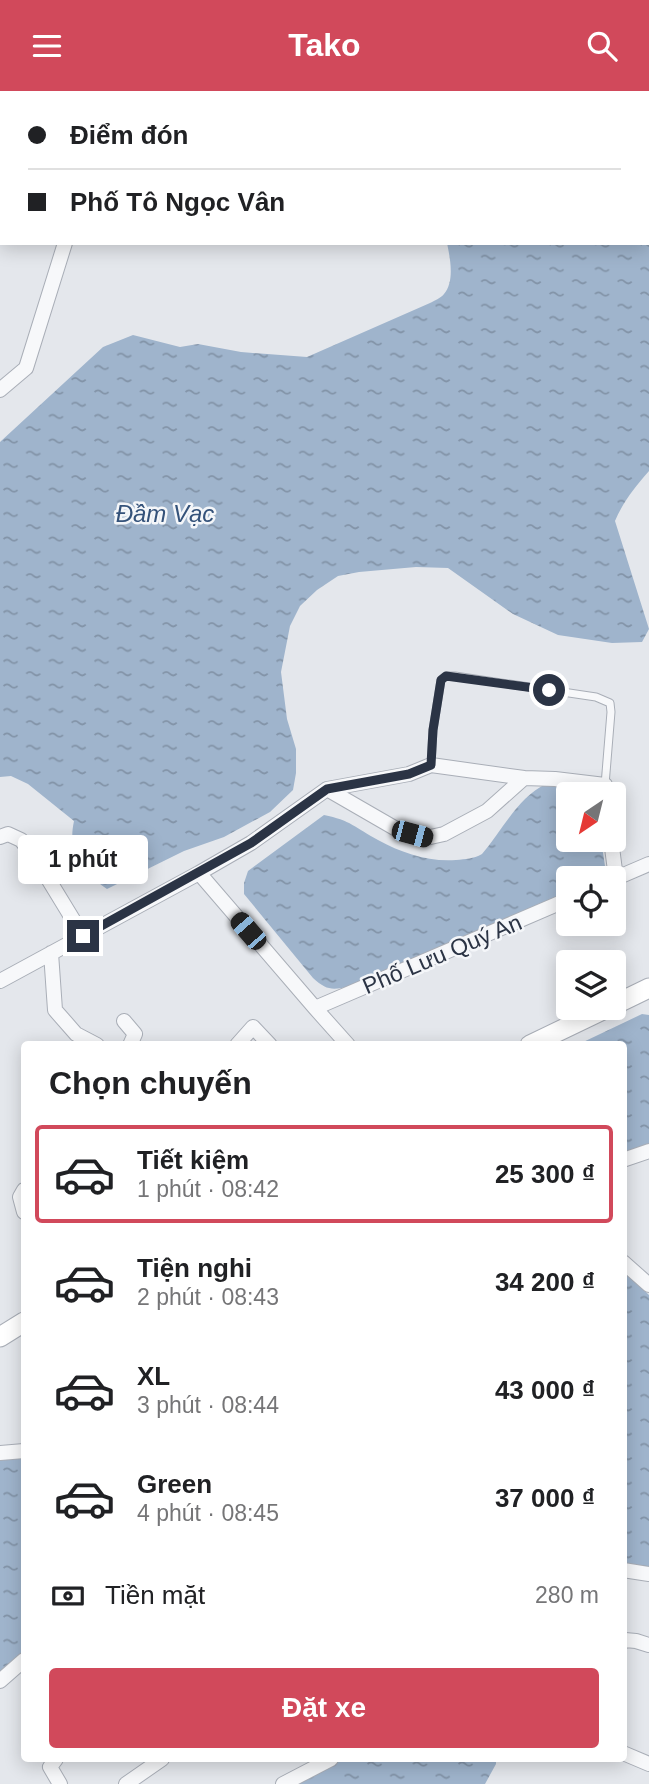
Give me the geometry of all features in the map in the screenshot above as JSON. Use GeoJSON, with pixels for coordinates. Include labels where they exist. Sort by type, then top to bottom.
{"type":"FeatureCollection","features":[{"type":"Feature","properties":{"kind":"street"},"geometry":{"type":"LineString","coordinates":[[0,390],[26,368],[64,245]]}},
{"type":"Feature","properties":{"kind":"street"},"geometry":{"type":"LineString","coordinates":[[0,981],[251,843],[327,789],[409,774],[431,765],[569,782]]}},
{"type":"Feature","properties":{"kind":"street"},"geometry":{"type":"LineString","coordinates":[[327,789],[398,830],[426,838],[444,834],[487,811],[524,778]]}},
{"type":"Feature","properties":{"kind":"street"},"geometry":{"type":"LineString","coordinates":[[0,837],[8,834],[21,840],[36,859],[83,936]]}},
{"type":"Feature","properties":{"kind":"street"},"geometry":{"type":"LineString","coordinates":[[626,873],[649,864]]}},
{"type":"Feature","properties":{"kind":"street"},"geometry":{"type":"LineString","coordinates":[[199,873],[344,1041]]}},
{"type":"Feature","properties":{"kind":"street","name":"Phố Lưu Quý An"},"geometry":{"type":"LineString","coordinates":[[314,1008],[556,904]]}},
{"type":"Feature","properties":{"kind":"street"},"geometry":{"type":"LineString","coordinates":[[51,953],[55,1010],[76,1034],[89,1041]]}},
{"type":"Feature","properties":{"kind":"street"},"geometry":{"type":"LineString","coordinates":[[626,999],[649,988]]}},
{"type":"Feature","properties":{"kind":"street"},"geometry":{"type":"LineString","coordinates":[[538,1041],[582,1020]]}},
{"type":"Feature","properties":{"kind":"street"},"geometry":{"type":"LineString","coordinates":[[124,1021],[135,1034],[132,1041]]}},
{"type":"Feature","properties":{"kind":"street"},"geometry":{"type":"LineString","coordinates":[[241,1041],[253,1027],[266,1041]]}},
{"type":"Feature","properties":{"kind":"street"},"geometry":{"type":"LineString","coordinates":[[627,1159],[649,1151]]}},
{"type":"Feature","properties":{"kind":"street"},"geometry":{"type":"LineString","coordinates":[[627,1266],[649,1285]]}},
{"type":"Feature","properties":{"kind":"street"},"geometry":{"type":"LineString","coordinates":[[0,1338],[21,1324]]}},
{"type":"Feature","properties":{"kind":"street"},"geometry":{"type":"LineString","coordinates":[[0,1453],[21,1451]]}},
{"type":"Feature","properties":{"kind":"street"},"geometry":{"type":"LineString","coordinates":[[627,1571],[649,1574]]}},
{"type":"Feature","properties":{"kind":"street"},"geometry":{"type":"LineString","coordinates":[[627,1640],[649,1646]]}},
{"type":"Feature","properties":{"kind":"street"},"geometry":{"type":"LineString","coordinates":[[0,1681],[21,1663]]}},
{"type":"Feature","properties":{"kind":"street"},"geometry":{"type":"LineString","coordinates":[[627,1755],[649,1763]]}},
{"type":"Feature","properties":{"kind":"street"},"geometry":{"type":"LineString","coordinates":[[54,1762],[50,1767],[60,1784]]}},
{"type":"Feature","properties":{"kind":"street"},"geometry":{"type":"LineString","coordinates":[[126,1784],[158,1762]]}},
{"type":"Feature","properties":{"kind":"street"},"geometry":{"type":"LineString","coordinates":[[283,1784],[325,1762]]}},
{"type":"Feature","properties":{"kind":"lane"},"geometry":{"type":"LineString","coordinates":[[431,765],[433,730],[441,680],[446,676],[455,676],[596,697],[610,703],[606,782]]}},
{"type":"Feature","properties":{"kind":"water","name":"Đầm Vạc"},"geometry":{"type":"Polygon","coordinates":[[[447,245],[649,245],[649,471],[630,495],[615,521],[649,629],[642,642],[612,643],[558,635],[513,614],[448,568],[416,567],[338,576],[300,606],[290,626],[281,672],[287,719],[296,749],[293,790],[270,812],[224,837],[184,851],[107,889],[90,875],[78,860],[73,843],[74,821],[28,784],[11,776],[0,777],[0,442],[103,347],[133,335],[180,347],[198,344],[241,352],[307,357],[441,297],[450,283],[447,245]]]}},
{"type":"Feature","properties":{"kind":"water"},"geometry":{"type":"Polygon","coordinates":[[[546,784],[556,786],[556,852],[603,852],[605,866],[556,866],[556,900],[351,986],[330,988],[313,978],[244,894],[248,871],[324,815],[347,822],[406,853],[435,860],[466,859],[482,854],[519,806],[546,784]]]}},
{"type":"Feature","properties":{"kind":"water"},"geometry":{"type":"Polygon","coordinates":[[[642,1014],[649,1015],[649,1147],[627,1155],[627,1041],[585,1041],[642,1014]]]}},
{"type":"Feature","properties":{"kind":"water"},"geometry":{"type":"Polygon","coordinates":[[[627,1274],[649,1295],[649,1570],[627,1566],[627,1274]]]}},
{"type":"Feature","properties":{"kind":"water"},"geometry":{"type":"Polygon","coordinates":[[[21,1454],[21,1657],[0,1674],[0,1456],[21,1454]]]}},
{"type":"Feature","properties":{"kind":"water"},"geometry":{"type":"Polygon","coordinates":[[[334,1762],[496,1762],[485,1784],[290,1784],[334,1762]]]}},
{"type":"Feature","properties":{"kind":"route"},"geometry":{"type":"LineString","coordinates":[[83,936],[251,843],[327,789],[409,774],[431,765],[433,730],[441,680],[446,676],[549,690]]}}]}
